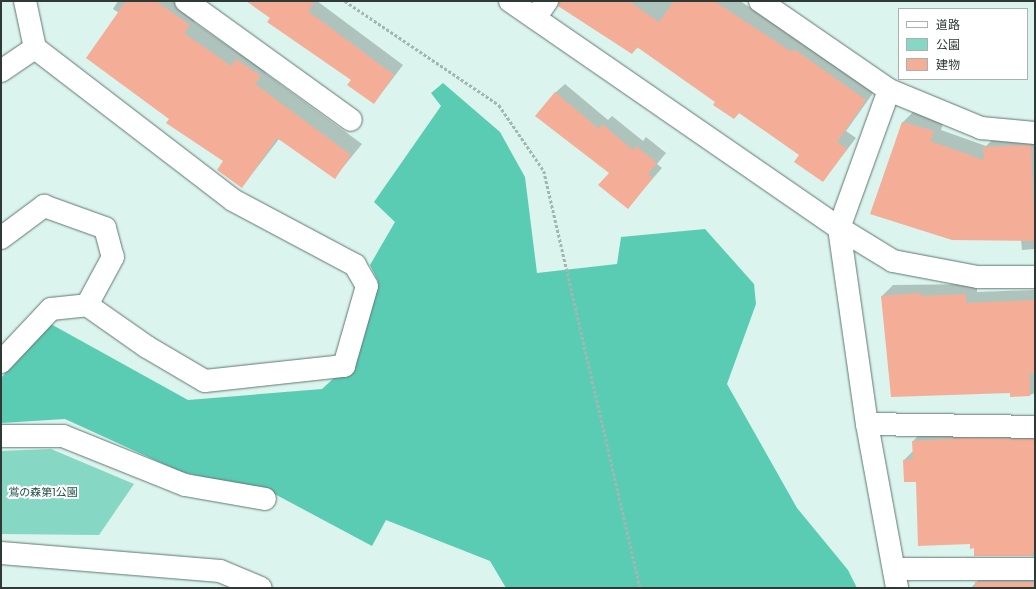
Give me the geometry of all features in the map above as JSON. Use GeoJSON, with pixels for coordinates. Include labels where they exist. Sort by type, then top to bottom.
{"type":"FeatureCollection","features":[{"type":"Feature","properties":{"kind":"street"},"geometry":{"type":"LineString","coordinates":[[1,362],[51,309],[87,305],[147,347],[205,381],[344,366],[367,286],[355,265],[233,200],[35,48],[25,1]]}},
{"type":"Feature","properties":{"kind":"street"},"geometry":{"type":"LineString","coordinates":[[186,1],[351,120]]}},
{"type":"Feature","properties":{"kind":"street"},"geometry":{"type":"LineString","coordinates":[[510,1],[541,9],[839,228],[893,261],[978,277],[1035,277]]}},
{"type":"Feature","properties":{"kind":"street"},"geometry":{"type":"LineString","coordinates":[[760,1],[889,90],[981,128],[1035,133]]}},
{"type":"Feature","properties":{"kind":"street"},"geometry":{"type":"LineString","coordinates":[[1,71],[35,48]]}},
{"type":"Feature","properties":{"kind":"street"},"geometry":{"type":"LineString","coordinates":[[889,90],[839,228],[867,424],[896,578],[1035,569]]}},
{"type":"Feature","properties":{"kind":"street"},"geometry":{"type":"LineString","coordinates":[[1,238],[44,206],[105,228],[113,257],[87,305]]}},
{"type":"Feature","properties":{"kind":"street"},"geometry":{"type":"LineString","coordinates":[[867,424],[1035,427]]}},
{"type":"Feature","properties":{"kind":"street"},"geometry":{"type":"LineString","coordinates":[[1,436],[63,436],[185,485],[265,499]]}},
{"type":"Feature","properties":{"kind":"street"},"geometry":{"type":"LineString","coordinates":[[1,553],[220,571],[261,588]]}},
{"type":"Feature","properties":{"kind":"path"},"geometry":{"type":"LineString","coordinates":[[345,1],[499,105],[544,171],[640,588]]}},
{"type":"Feature","properties":{"kind":"green space"},"geometry":{"type":"Polygon","coordinates":[[[443,83],[500,132],[525,177],[537,273],[617,264],[621,237],[705,229],[754,284],[756,304],[727,384],[797,508],[848,570],[857,588],[506,588],[490,561],[386,520],[372,546],[269,491],[181,472],[65,419],[1,423],[1,378],[49,323],[188,400],[322,389],[356,358],[378,281],[370,265],[395,222],[374,202],[441,106],[431,93],[443,83]]]}},
{"type":"Feature","properties":{"kind":"green space","name":"鴬の森第1公園"},"geometry":{"type":"Polygon","coordinates":[[[51,449],[134,484],[99,535],[1,534],[1,451],[51,449]]]}},
{"type":"Feature","properties":{"kind":"building"},"geometry":{"type":"Polygon","coordinates":[[[126,1],[156,1],[190,25],[184,33],[231,66],[236,59],[261,76],[255,84],[351,155],[335,179],[277,138],[242,188],[217,170],[223,161],[166,123],[169,119],[86,58],[126,1]]]}},
{"type":"Feature","properties":{"kind":"building"},"geometry":{"type":"Polygon","coordinates":[[[246,1],[315,1],[308,11],[394,75],[374,104],[347,85],[351,80],[267,22],[270,18],[246,1]]]}},
{"type":"Feature","properties":{"kind":"building"},"geometry":{"type":"Polygon","coordinates":[[[559,1],[629,1],[659,22],[674,1],[714,1],[792,52],[794,49],[866,100],[837,142],[847,149],[823,182],[794,162],[799,155],[739,113],[734,119],[713,105],[715,102],[637,47],[632,54],[558,6],[559,1]]]}},
{"type":"Feature","properties":{"kind":"building"},"geometry":{"type":"Polygon","coordinates":[[[555,92],[599,129],[602,124],[633,150],[636,146],[657,163],[648,174],[653,178],[628,209],[598,185],[609,173],[535,116],[555,92]]]}},
{"type":"Feature","properties":{"kind":"building"},"geometry":{"type":"Polygon","coordinates":[[[902,122],[934,131],[930,141],[984,160],[983,147],[1031,145],[1035,241],[952,240],[870,214],[902,122]]]}},
{"type":"Feature","properties":{"kind":"building"},"geometry":{"type":"Polygon","coordinates":[[[921,293],[921,296],[966,294],[966,303],[1035,300],[1035,373],[1030,373],[1030,396],[1010,397],[1010,393],[891,397],[881,296],[921,293]]]}},
{"type":"Feature","properties":{"kind":"building"},"geometry":{"type":"Polygon","coordinates":[[[968,438],[1035,439],[1035,552],[1032,552],[1032,556],[974,556],[974,548],[970,549],[970,544],[918,546],[916,482],[904,482],[903,460],[913,459],[912,441],[968,438]]]}},
{"type":"Feature","properties":{"kind":"building"},"geometry":{"type":"Polygon","coordinates":[[[975,582],[1033,582],[1033,588],[975,588],[975,582]]]}}]}
